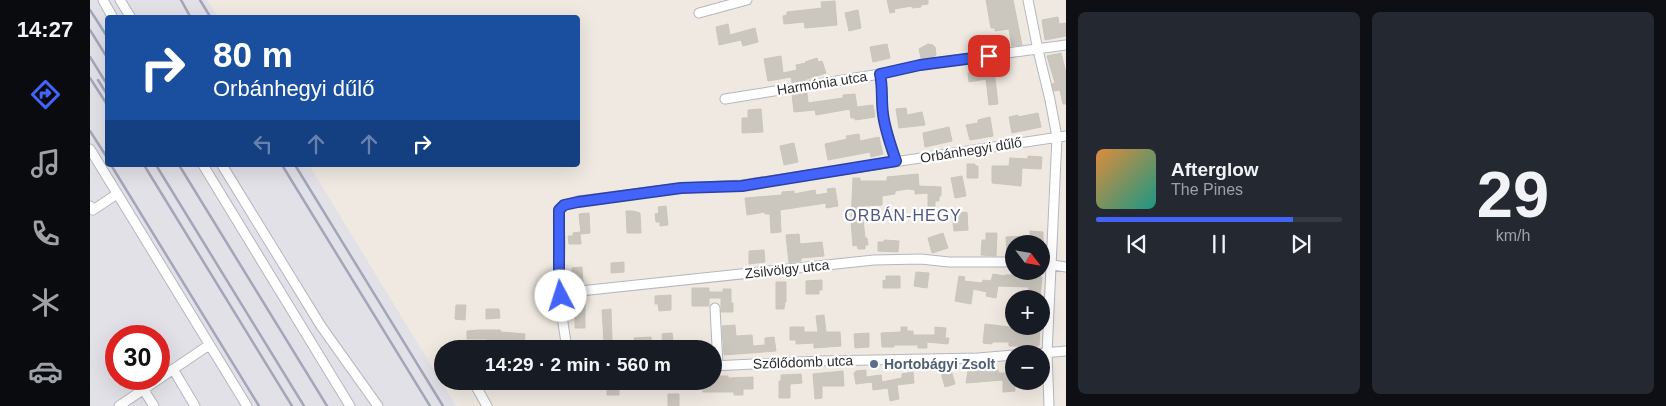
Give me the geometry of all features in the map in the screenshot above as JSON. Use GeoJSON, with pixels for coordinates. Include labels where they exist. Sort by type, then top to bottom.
{"type":"FeatureCollection","features":[{"type":"Feature","properties":{"kind":"street"},"geometry":{"type":"LineString","coordinates":[[103,0],[112,15]]}},
{"type":"Feature","properties":{"kind":"street"},"geometry":{"type":"LineString","coordinates":[[120,0],[129,15]]}},
{"type":"Feature","properties":{"kind":"street"},"geometry":{"type":"LineString","coordinates":[[700,13],[747,0]]}},
{"type":"Feature","properties":{"kind":"street"},"geometry":{"type":"LineString","coordinates":[[1028,0],[1050,100],[1062,136],[1050,235]]}},
{"type":"Feature","properties":{"kind":"street","name":"Harmónia utca"},"geometry":{"type":"LineString","coordinates":[[726,99],[880,74],[920,65],[1066,45]]}},
{"type":"Feature","properties":{"kind":"street"},"geometry":{"type":"LineString","coordinates":[[880,74],[883,116],[896,161]]}},
{"type":"Feature","properties":{"kind":"street","name":"Orbánhegyi dűlő"},"geometry":{"type":"LineString","coordinates":[[561,292],[559,280],[559,210],[564,205],[681,188],[742,186],[1062,136]]}},
{"type":"Feature","properties":{"kind":"street"},"geometry":{"type":"LineString","coordinates":[[90,149],[247,406]]}},
{"type":"Feature","properties":{"kind":"street"},"geometry":{"type":"LineString","coordinates":[[204,167],[350,406]]}},
{"type":"Feature","properties":{"kind":"street"},"geometry":{"type":"LineString","coordinates":[[223,167],[321,326],[378,406]]}},
{"type":"Feature","properties":{"kind":"street"},"geometry":{"type":"LineString","coordinates":[[90,206],[93,210],[117,194]]}},
{"type":"Feature","properties":{"kind":"street","name":"Zsilvölgy utca"},"geometry":{"type":"LineString","coordinates":[[561,292],[874,260],[921,259],[949,262],[1005,262]]}},
{"type":"Feature","properties":{"kind":"street"},"geometry":{"type":"LineString","coordinates":[[1050,265],[1066,267]]}},
{"type":"Feature","properties":{"kind":"street"},"geometry":{"type":"LineString","coordinates":[[1046,280],[1047,345]]}},
{"type":"Feature","properties":{"kind":"street"},"geometry":{"type":"LineString","coordinates":[[561,292],[566,340]]}},
{"type":"Feature","properties":{"kind":"street"},"geometry":{"type":"LineString","coordinates":[[715,308],[715,340]]}},
{"type":"Feature","properties":{"kind":"street"},"geometry":{"type":"LineString","coordinates":[[170,371],[209,344]]}},
{"type":"Feature","properties":{"kind":"street"},"geometry":{"type":"LineString","coordinates":[[1050,353],[1066,351]]}},
{"type":"Feature","properties":{"kind":"street","name":"Szőlődomb utca"},"geometry":{"type":"LineString","coordinates":[[722,365],[1005,356]]}},
{"type":"Feature","properties":{"kind":"street"},"geometry":{"type":"LineString","coordinates":[[173,369],[195,406]]}},
{"type":"Feature","properties":{"kind":"street"},"geometry":{"type":"LineString","coordinates":[[119,406],[142,390]]}},
{"type":"Feature","properties":{"kind":"street"},"geometry":{"type":"LineString","coordinates":[[144,390],[154,406]]}},
{"type":"Feature","properties":{"kind":"street"},"geometry":{"type":"LineString","coordinates":[[478,390],[487,406]]}},
{"type":"Feature","properties":{"kind":"street"},"geometry":{"type":"LineString","coordinates":[[1048,390],[1049,406]]}},
{"type":"Feature","properties":{"kind":"shaded area"},"geometry":{"type":"Polygon","coordinates":[[[90,0],[207,0],[217,15],[105,15],[105,167],[310,167],[434,370],[434,390],[446,390],[456,406],[90,406],[90,0]]]}},
{"type":"Feature","properties":{"kind":"building"},"geometry":{"type":"Polygon","coordinates":[[[887,0],[928,0],[928,4],[921,5],[921,7],[912,8],[912,6],[894,9],[895,12],[890,13],[887,0]]]}},
{"type":"Feature","properties":{"kind":"building"},"geometry":{"type":"Polygon","coordinates":[[[986,0],[1013,0],[1022,45],[1012,46],[1009,29],[995,31],[995,28],[991,28],[986,0]]]}},
{"type":"Feature","properties":{"kind":"building"},"geometry":{"type":"Polygon","coordinates":[[[835,1],[837,25],[805,28],[804,22],[784,24],[783,16],[787,15],[787,12],[822,8],[821,2],[835,1]]]}},
{"type":"Feature","properties":{"kind":"building"},"geometry":{"type":"Polygon","coordinates":[[[858,10],[861,28],[849,31],[845,13],[858,10]]]}},
{"type":"Feature","properties":{"kind":"building"},"geometry":{"type":"Polygon","coordinates":[[[1058,17],[1059,24],[1066,23],[1066,36],[1045,40],[1042,20],[1058,17]]]}},
{"type":"Feature","properties":{"kind":"building"},"geometry":{"type":"Polygon","coordinates":[[[728,24],[730,35],[755,28],[758,42],[743,46],[741,40],[719,45],[716,27],[728,24]]]}},
{"type":"Feature","properties":{"kind":"building"},"geometry":{"type":"Polygon","coordinates":[[[887,44],[890,58],[873,62],[870,47],[887,44]]]}},
{"type":"Feature","properties":{"kind":"building"},"geometry":{"type":"Polygon","coordinates":[[[928,44],[935,47],[936,55],[934,57],[921,58],[919,49],[928,44]]]}},
{"type":"Feature","properties":{"kind":"building"},"geometry":{"type":"Polygon","coordinates":[[[1061,53],[1066,73],[1066,104],[1063,104],[1060,90],[1054,91],[1052,84],[1055,83],[1047,56],[1061,53]]]}},
{"type":"Feature","properties":{"kind":"building"},"geometry":{"type":"Polygon","coordinates":[[[781,56],[783,73],[797,70],[796,65],[817,58],[818,62],[822,61],[826,73],[792,82],[791,77],[768,81],[764,59],[781,56]]]}},
{"type":"Feature","properties":{"kind":"building"},"geometry":{"type":"Polygon","coordinates":[[[994,70],[998,104],[989,105],[986,79],[969,82],[968,73],[994,70]]]}},
{"type":"Feature","properties":{"kind":"building"},"geometry":{"type":"Polygon","coordinates":[[[807,92],[808,103],[843,98],[843,95],[855,94],[857,107],[873,105],[875,117],[855,120],[855,118],[851,118],[850,109],[816,115],[815,110],[794,112],[792,94],[807,92]]]}},
{"type":"Feature","properties":{"kind":"building"},"geometry":{"type":"Polygon","coordinates":[[[906,108],[907,115],[922,112],[925,125],[899,128],[896,109],[906,108]]]}},
{"type":"Feature","properties":{"kind":"building"},"geometry":{"type":"Polygon","coordinates":[[[761,109],[763,132],[742,133],[742,118],[748,118],[748,110],[761,109]]]}},
{"type":"Feature","properties":{"kind":"building"},"geometry":{"type":"Polygon","coordinates":[[[1038,113],[1041,127],[1012,133],[1009,117],[1038,113]]]}},
{"type":"Feature","properties":{"kind":"building"},"geometry":{"type":"Polygon","coordinates":[[[990,117],[993,136],[970,140],[966,125],[978,123],[978,120],[990,117]]]}},
{"type":"Feature","properties":{"kind":"building"},"geometry":{"type":"Polygon","coordinates":[[[949,127],[952,141],[925,147],[923,133],[949,127]]]}},
{"type":"Feature","properties":{"kind":"building"},"geometry":{"type":"Polygon","coordinates":[[[859,134],[860,141],[879,137],[883,154],[871,157],[870,152],[828,160],[825,144],[847,139],[846,136],[859,134]]]}},
{"type":"Feature","properties":{"kind":"building"},"geometry":{"type":"Polygon","coordinates":[[[794,143],[798,162],[784,165],[780,146],[794,143]]]}},
{"type":"Feature","properties":{"kind":"building"},"geometry":{"type":"Polygon","coordinates":[[[1028,156],[1042,157],[1041,169],[1022,168],[1021,186],[992,183],[992,166],[1009,166],[1010,158],[1028,159],[1028,156]]]}},
{"type":"Feature","properties":{"kind":"building"},"geometry":{"type":"Polygon","coordinates":[[[967,164],[978,166],[978,178],[967,178],[967,164]]]}},
{"type":"Feature","properties":{"kind":"building"},"geometry":{"type":"Polygon","coordinates":[[[918,174],[919,186],[941,187],[939,201],[935,201],[935,210],[928,209],[928,193],[915,194],[915,190],[908,189],[882,196],[882,205],[864,206],[864,210],[862,210],[865,238],[867,238],[868,245],[865,245],[865,249],[858,249],[857,245],[853,246],[851,220],[853,178],[860,178],[860,181],[887,181],[887,177],[918,174]]]}},
{"type":"Feature","properties":{"kind":"building"},"geometry":{"type":"Polygon","coordinates":[[[962,176],[966,196],[955,198],[951,178],[962,176]]]}},
{"type":"Feature","properties":{"kind":"building"},"geometry":{"type":"Polygon","coordinates":[[[835,188],[838,206],[826,208],[826,203],[780,210],[781,232],[771,233],[770,214],[765,214],[765,212],[747,215],[745,198],[782,195],[782,192],[794,191],[794,194],[815,190],[816,195],[828,193],[827,189],[835,188]]]}},
{"type":"Feature","properties":{"kind":"building"},"geometry":{"type":"Polygon","coordinates":[[[666,206],[668,225],[660,226],[660,222],[656,222],[655,214],[659,213],[658,207],[666,206]]]}},
{"type":"Feature","properties":{"kind":"building"},"geometry":{"type":"Polygon","coordinates":[[[626,211],[640,213],[641,233],[627,233],[626,211]]]}},
{"type":"Feature","properties":{"kind":"building"},"geometry":{"type":"Polygon","coordinates":[[[967,212],[968,230],[954,231],[952,214],[967,212]]]}},
{"type":"Feature","properties":{"kind":"building"},"geometry":{"type":"Polygon","coordinates":[[[589,213],[590,233],[581,234],[579,214],[589,213]]]}},
{"type":"Feature","properties":{"kind":"building"},"geometry":{"type":"Polygon","coordinates":[[[1030,231],[1043,232],[1043,235],[1030,235],[1030,231]]]}},
{"type":"Feature","properties":{"kind":"building"},"geometry":{"type":"Polygon","coordinates":[[[580,232],[581,244],[569,244],[568,236],[573,236],[573,233],[580,232]]]}},
{"type":"Feature","properties":{"kind":"building"},"geometry":{"type":"Polygon","coordinates":[[[943,233],[948,248],[932,253],[928,238],[943,233]]]}},
{"type":"Feature","properties":{"kind":"building"},"geometry":{"type":"Polygon","coordinates":[[[986,233],[997,233],[996,256],[981,255],[982,240],[986,240],[986,233]]]}},
{"type":"Feature","properties":{"kind":"building"},"geometry":{"type":"Polygon","coordinates":[[[799,234],[800,244],[822,242],[824,256],[801,258],[801,261],[789,263],[786,235],[799,234]]]}},
{"type":"Feature","properties":{"kind":"building"},"geometry":{"type":"Polygon","coordinates":[[[884,240],[899,241],[898,252],[878,251],[878,242],[884,242],[884,240]]]}},
{"type":"Feature","properties":{"kind":"building"},"geometry":{"type":"Polygon","coordinates":[[[764,250],[765,262],[749,264],[749,251],[764,250]]]}},
{"type":"Feature","properties":{"kind":"building"},"geometry":{"type":"Polygon","coordinates":[[[624,262],[624,272],[611,273],[611,263],[624,262]]]}},
{"type":"Feature","properties":{"kind":"building"},"geometry":{"type":"Polygon","coordinates":[[[582,267],[583,284],[573,285],[572,268],[582,267]]]}},
{"type":"Feature","properties":{"kind":"building"},"geometry":{"type":"Polygon","coordinates":[[[916,272],[929,273],[927,288],[914,286],[916,272]]]}},
{"type":"Feature","properties":{"kind":"building"},"geometry":{"type":"Polygon","coordinates":[[[993,274],[1005,275],[1005,280],[1042,280],[1041,290],[1029,290],[1029,287],[998,286],[996,298],[986,296],[987,292],[973,289],[971,304],[955,301],[959,276],[965,277],[964,281],[982,283],[983,280],[991,281],[993,274]]]}},
{"type":"Feature","properties":{"kind":"building"},"geometry":{"type":"Polygon","coordinates":[[[886,276],[900,276],[900,288],[883,288],[883,280],[886,281],[886,276]]]}},
{"type":"Feature","properties":{"kind":"building"},"geometry":{"type":"Polygon","coordinates":[[[822,280],[822,290],[819,290],[819,294],[806,294],[806,281],[822,280]]]}},
{"type":"Feature","properties":{"kind":"building"},"geometry":{"type":"Polygon","coordinates":[[[776,282],[786,282],[784,309],[776,309],[776,282]]]}},
{"type":"Feature","properties":{"kind":"building"},"geometry":{"type":"Polygon","coordinates":[[[692,288],[709,288],[709,292],[723,292],[723,289],[731,289],[733,312],[721,312],[721,298],[709,298],[709,306],[692,306],[692,288]]]}},
{"type":"Feature","properties":{"kind":"building"},"geometry":{"type":"Polygon","coordinates":[[[671,295],[671,310],[659,311],[658,304],[655,304],[655,296],[671,295]]]}},
{"type":"Feature","properties":{"kind":"building"},"geometry":{"type":"Polygon","coordinates":[[[577,300],[585,300],[585,328],[575,328],[575,316],[578,316],[577,300]]]}},
{"type":"Feature","properties":{"kind":"building"},"geometry":{"type":"Polygon","coordinates":[[[456,305],[466,305],[465,320],[455,319],[456,305]]]}},
{"type":"Feature","properties":{"kind":"building"},"geometry":{"type":"Polygon","coordinates":[[[486,309],[499,309],[500,318],[486,319],[486,309]]]}},
{"type":"Feature","properties":{"kind":"building"},"geometry":{"type":"Polygon","coordinates":[[[611,309],[612,340],[604,340],[602,310],[611,309]]]}},
{"type":"Feature","properties":{"kind":"building"},"geometry":{"type":"Polygon","coordinates":[[[824,315],[826,332],[840,332],[841,346],[814,348],[814,343],[796,344],[796,340],[790,340],[790,327],[804,327],[804,332],[818,332],[816,316],[824,315]]]}},
{"type":"Feature","properties":{"kind":"building"},"geometry":{"type":"Polygon","coordinates":[[[985,324],[1005,326],[1005,335],[1040,335],[1039,345],[1009,345],[1009,342],[983,343],[985,324]]]}},
{"type":"Feature","properties":{"kind":"building"},"geometry":{"type":"Polygon","coordinates":[[[735,325],[736,336],[752,335],[753,346],[765,345],[765,338],[774,337],[776,351],[724,355],[722,326],[735,325]]]}},
{"type":"Feature","properties":{"kind":"building"},"geometry":{"type":"Polygon","coordinates":[[[901,327],[907,327],[907,331],[913,331],[913,335],[935,335],[935,327],[946,328],[945,338],[949,338],[948,344],[927,342],[927,348],[918,348],[918,345],[882,347],[881,333],[901,332],[901,327]]]}},
{"type":"Feature","properties":{"kind":"building"},"geometry":{"type":"Polygon","coordinates":[[[500,330],[501,332],[525,334],[524,340],[467,339],[467,331],[500,330]]]}},
{"type":"Feature","properties":{"kind":"building"},"geometry":{"type":"Polygon","coordinates":[[[672,333],[673,340],[662,340],[662,334],[672,333]]]}},
{"type":"Feature","properties":{"kind":"building"},"geometry":{"type":"Polygon","coordinates":[[[869,333],[869,347],[855,348],[854,334],[869,333]]]}},
{"type":"Feature","properties":{"kind":"building"},"geometry":{"type":"Polygon","coordinates":[[[651,337],[651,340],[634,340],[634,338],[651,337]]]}},
{"type":"Feature","properties":{"kind":"building"},"geometry":{"type":"Polygon","coordinates":[[[866,370],[866,377],[881,375],[882,382],[902,378],[902,374],[913,372],[914,383],[897,385],[899,399],[890,401],[888,388],[873,390],[872,382],[856,384],[854,373],[866,370]]]}},
{"type":"Feature","properties":{"kind":"building"},"geometry":{"type":"Polygon","coordinates":[[[951,370],[955,384],[945,387],[941,373],[951,370]]]}},
{"type":"Feature","properties":{"kind":"building"},"geometry":{"type":"Polygon","coordinates":[[[998,370],[999,373],[1005,373],[1005,390],[1015,391],[1003,392],[1003,380],[966,383],[968,371],[998,370]]]}},
{"type":"Feature","properties":{"kind":"building"},"geometry":{"type":"Polygon","coordinates":[[[843,371],[844,386],[822,386],[822,398],[815,399],[813,374],[843,371]]]}},
{"type":"Feature","properties":{"kind":"building"},"geometry":{"type":"Polygon","coordinates":[[[801,374],[802,383],[790,384],[790,398],[779,398],[781,375],[801,374]]]}},
{"type":"Feature","properties":{"kind":"building"},"geometry":{"type":"Polygon","coordinates":[[[722,376],[728,376],[728,378],[753,377],[753,389],[743,389],[743,395],[734,395],[734,392],[703,392],[703,390],[722,390],[722,376]]]}},
{"type":"Feature","properties":{"kind":"building"},"geometry":{"type":"Polygon","coordinates":[[[607,390],[619,390],[619,395],[607,395],[607,390]]]}},
{"type":"Feature","properties":{"kind":"building"},"geometry":{"type":"Polygon","coordinates":[[[668,394],[679,394],[679,406],[668,406],[668,394]]]}},
{"type":"Feature","properties":{"kind":"railway"},"geometry":{"type":"LineString","coordinates":[[181,0],[189,15]]}},
{"type":"Feature","properties":{"kind":"railway"},"geometry":{"type":"LineString","coordinates":[[200,0],[209,15]]}},
{"type":"Feature","properties":{"kind":"railway"},"geometry":{"type":"LineString","coordinates":[[90,10],[105,33]]}},
{"type":"Feature","properties":{"kind":"railway"},"geometry":{"type":"LineString","coordinates":[[90,30],[105,54]]}},
{"type":"Feature","properties":{"kind":"railway"},"geometry":{"type":"LineString","coordinates":[[90,57],[105,81]]}},
{"type":"Feature","properties":{"kind":"railway"},"geometry":{"type":"LineString","coordinates":[[90,78],[105,101]]}},
{"type":"Feature","properties":{"kind":"railway"},"geometry":{"type":"LineString","coordinates":[[98,80],[105,91]]}},
{"type":"Feature","properties":{"kind":"railway"},"geometry":{"type":"LineString","coordinates":[[90,131],[105,154]]}},
{"type":"Feature","properties":{"kind":"railway"},"geometry":{"type":"LineString","coordinates":[[112,167],[259,406]]}},
{"type":"Feature","properties":{"kind":"railway"},"geometry":{"type":"LineString","coordinates":[[145,167],[292,406]]}},
{"type":"Feature","properties":{"kind":"railway"},"geometry":{"type":"LineString","coordinates":[[157,167],[304,406]]}},
{"type":"Feature","properties":{"kind":"railway"},"geometry":{"type":"LineString","coordinates":[[180,167],[327,406]]}},
{"type":"Feature","properties":{"kind":"railway"},"geometry":{"type":"LineString","coordinates":[[283,167],[430,406]]}},
{"type":"Feature","properties":{"kind":"railway"},"geometry":{"type":"LineString","coordinates":[[296,167],[443,406]]}},
{"type":"Feature","properties":{"kind":"place","name":"Hortobágyi Zsolt"},"geometry":{"type":"Point","coordinates":[874,364]}},
{"type":"Feature","properties":{"kind":"district","name":"ORBÁN-HEGY"},"geometry":{"type":"Point","coordinates":[903,215]}},
{"type":"Feature","properties":{"kind":"route"},"geometry":{"type":"LineString","coordinates":[[561,296],[558,218],[559,210],[564,205],[681,188],[742,186],[896,161],[883,116],[880,74],[920,65],[989,56]]}}]}
